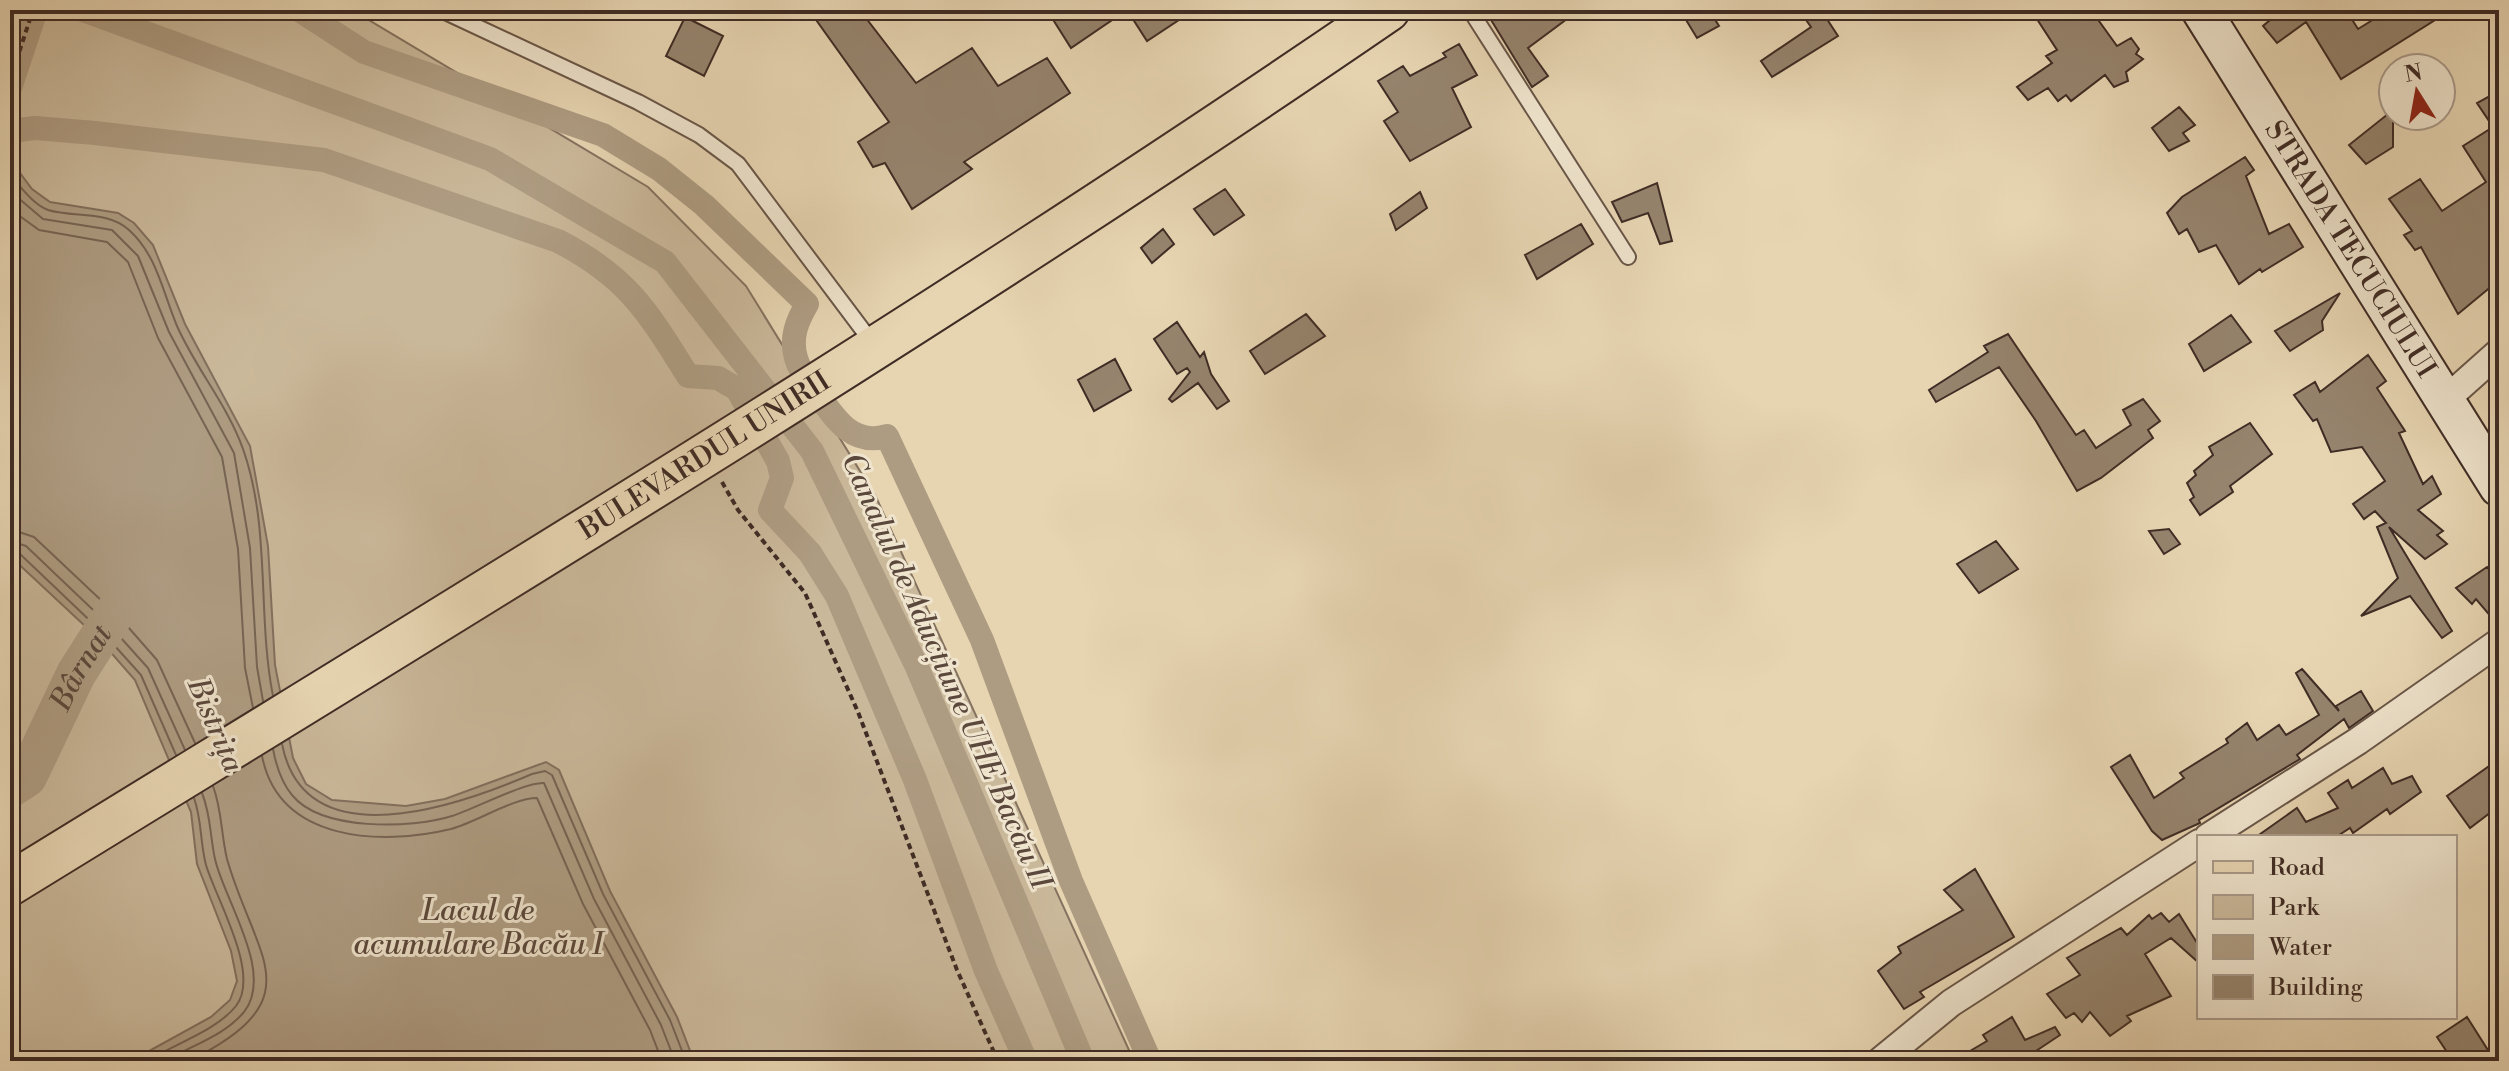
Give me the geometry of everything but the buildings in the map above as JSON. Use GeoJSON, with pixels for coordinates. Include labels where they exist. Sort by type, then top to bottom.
{"type":"FeatureCollection","features":[{"type":"Feature","properties":{"kind":"main road","name":"BULEVARDUL UNIRII"},"geometry":{"type":"LineString","coordinates":[[10,884],[877,349],[1028,253],[1388,10]]}},
{"type":"Feature","properties":{"kind":"main road","name":"STRADA TECUCIULUI"},"geometry":{"type":"LineString","coordinates":[[2201,10],[2499,487]]}},
{"type":"Feature","properties":{"kind":"street"},"geometry":{"type":"LineString","coordinates":[[2444,401],[2499,352]]}},
{"type":"Feature","properties":{"kind":"street"},"geometry":{"type":"LineString","coordinates":[[2211,835],[2358,741],[2499,642]]}},
{"type":"Feature","properties":{"kind":"street"},"geometry":{"type":"LineString","coordinates":[[1880,1061],[1951,1003],[2197,844]]}},
{"type":"Feature","properties":{"kind":"lane"},"geometry":{"type":"LineString","coordinates":[[441,10],[638,102],[699,135],[738,164],[877,349]]}},
{"type":"Feature","properties":{"kind":"lane"},"geometry":{"type":"LineString","coordinates":[[1470,10],[1628,257]]}},
{"type":"Feature","properties":{"kind":"path"},"geometry":{"type":"LineString","coordinates":[[10,80],[33,10]]}},
{"type":"Feature","properties":{"kind":"path"},"geometry":{"type":"LineString","coordinates":[[707,456],[738,510],[805,593],[858,712],[957,970],[998,1061]]}},
{"type":"Feature","properties":{"kind":"green space"},"geometry":{"type":"Polygon","coordinates":[[[10,10],[352,10],[648,187],[746,286],[876,497],[1134,1061],[10,1061],[10,10]]]}},
{"type":"Feature","properties":{"kind":"water"},"geometry":{"type":"Polygon","coordinates":[[[10,10],[33,10],[10,80],[10,10]]]}},
{"type":"Feature","properties":{"kind":"water","name":"Lacul de acumulare Bacău I"},"geometry":{"type":"Polygon","coordinates":[[[10,173],[20,173],[32,189],[50,202],[118,213],[134,223],[153,245],[185,324],[250,446],[268,546],[275,665],[293,758],[306,784],[332,800],[406,806],[445,799],[546,762],[559,770],[610,891],[677,1017],[694,1061],[131,1061],[211,1017],[230,1000],[237,981],[231,951],[197,864],[191,812],[135,680],[100,640],[10,556],[10,173]]]}},
{"type":"Feature","properties":{"kind":"waterway"},"geometry":{"type":"LineString","coordinates":[[10,88],[36,10]]}},
{"type":"Feature","properties":{"kind":"waterway","name":"Canalul de Aducțiune UHE Bacău II"},"geometry":{"type":"LineString","coordinates":[[83,10],[490,159],[665,262],[812,451],[917,667],[1083,1061]]}},
{"type":"Feature","properties":{"kind":"waterway"},"geometry":{"type":"LineString","coordinates":[[299,10],[364,52],[603,135],[659,169],[704,205],[807,304],[794,337],[799,367],[844,427],[863,437],[887,436],[982,640],[1071,881],[1150,1061]]}},
{"type":"Feature","properties":{"kind":"waterway"},"geometry":{"type":"LineString","coordinates":[[10,131],[35,128],[95,133],[324,160],[558,241],[602,268],[634,298],[688,376],[718,378],[737,389],[778,461],[782,478],[770,510],[810,553],[837,596],[915,780],[986,971],[1026,1061]]}},
{"type":"Feature","properties":{"kind":"waterway","name":"Bârnat"},"geometry":{"type":"LineString","coordinates":[[10,788],[27,777],[76,674],[126,595]]}},
{"type":"Feature","properties":{"kind":"water label","name":"Bistrița"},"geometry":{"type":"Point","coordinates":[215,725]}}]}
